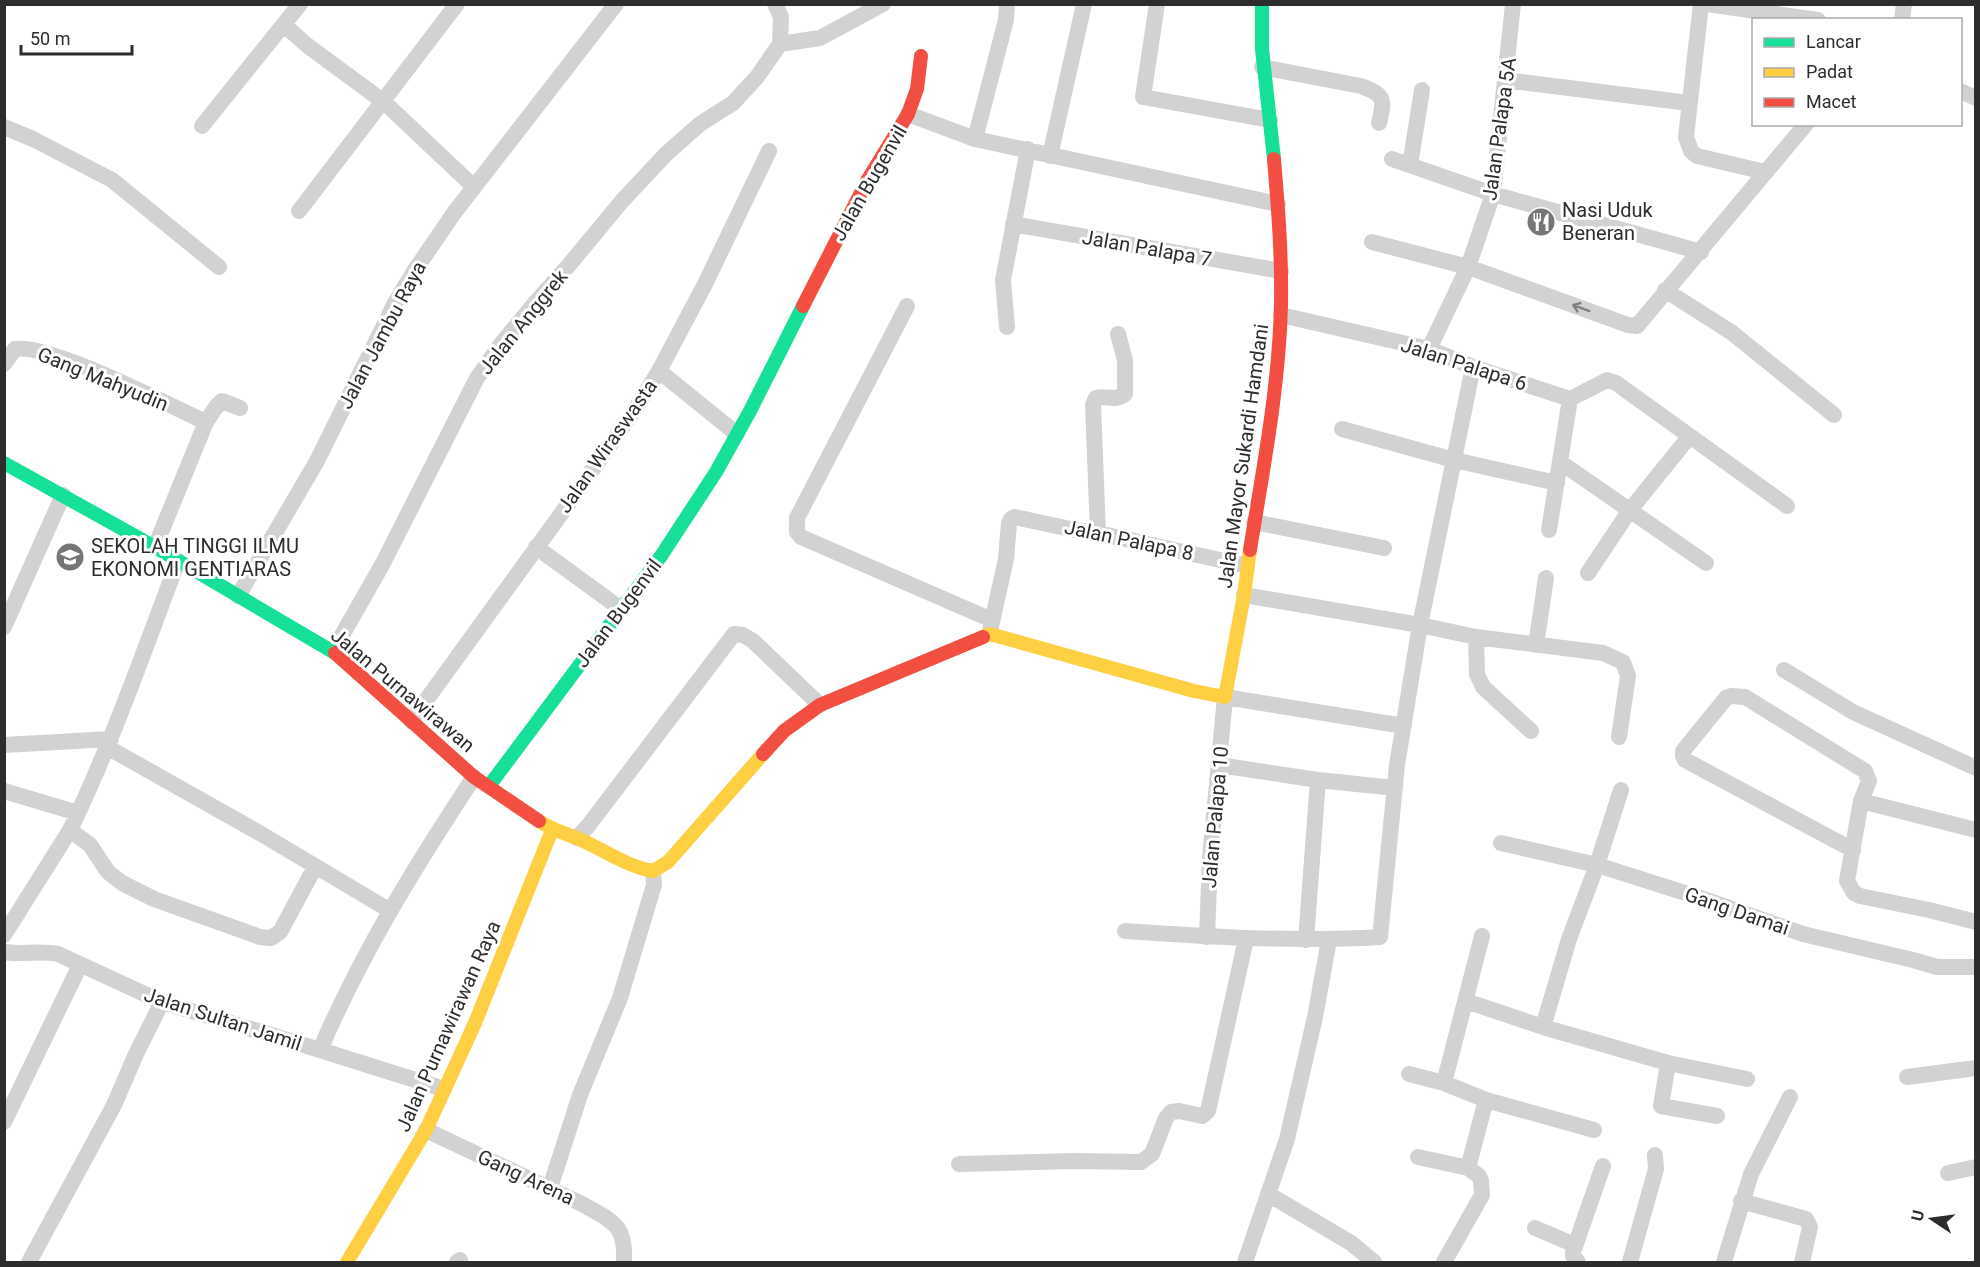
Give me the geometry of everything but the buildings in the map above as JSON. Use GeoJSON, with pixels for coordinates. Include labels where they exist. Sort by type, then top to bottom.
{"type":"FeatureCollection","features":[{"type":"Feature","properties":{"kind":"street"},"geometry":{"type":"LineString","coordinates":[[202,126],[300,4]]}},
{"type":"Feature","properties":{"kind":"street"},"geometry":{"type":"LineString","coordinates":[[299,212],[457,4]]}},
{"type":"Feature","properties":{"kind":"street","name":"Jalan Jambu Raya"},"geometry":{"type":"LineString","coordinates":[[238,596],[317,460],[395,303],[435,239],[616,4]]}},
{"type":"Feature","properties":{"kind":"street"},"geometry":{"type":"LineString","coordinates":[[776,4],[780,17],[780,44],[820,38],[884,4]]}},
{"type":"Feature","properties":{"kind":"street"},"geometry":{"type":"LineString","coordinates":[[975,139],[1006,20],[1006,4]]}},
{"type":"Feature","properties":{"kind":"street"},"geometry":{"type":"LineString","coordinates":[[1050,156],[1084,4]]}},
{"type":"Feature","properties":{"kind":"street"},"geometry":{"type":"LineString","coordinates":[[1156,4],[1143,97],[1269,120]]}},
{"type":"Feature","properties":{"kind":"street","name":"Jalan Mayor Sukardi Hamdani"},"geometry":{"type":"LineString","coordinates":[[1224,697],[1244,595],[1275,388],[1281,315],[1278,204],[1262,67],[1262,4]]}},
{"type":"Feature","properties":{"kind":"street","name":"Jalan Palapa 5A"},"geometry":{"type":"LineString","coordinates":[[1429,349],[1468,267],[1493,194],[1514,4]]}},
{"type":"Feature","properties":{"kind":"street"},"geometry":{"type":"LineString","coordinates":[[1701,4],[1686,137],[1691,151],[1697,156],[1765,172]]}},
{"type":"Feature","properties":{"kind":"street"},"geometry":{"type":"LineString","coordinates":[[1707,4],[1804,18]]}},
{"type":"Feature","properties":{"kind":"street"},"geometry":{"type":"LineString","coordinates":[[284,25],[308,46],[384,102],[474,187]]}},
{"type":"Feature","properties":{"kind":"street","name":"Jalan Anggrek"},"geometry":{"type":"LineString","coordinates":[[333,651],[382,565],[477,378],[501,344],[622,201],[666,154],[700,124],[733,103],[757,77],[780,44]]}},
{"type":"Feature","properties":{"kind":"street","name":"Jalan Bugenvil"},"geometry":{"type":"LineString","coordinates":[[489,786],[692,511],[737,434],[867,181],[908,114],[917,89],[921,56]]}},
{"type":"Feature","properties":{"kind":"street"},"geometry":{"type":"LineString","coordinates":[[1262,67],[1361,86],[1374,91],[1381,96],[1383,102],[1379,123]]}},
{"type":"Feature","properties":{"kind":"street"},"geometry":{"type":"LineString","coordinates":[[1505,80],[1689,103]]}},
{"type":"Feature","properties":{"kind":"street"},"geometry":{"type":"LineString","coordinates":[[1410,165],[1422,90]]}},
{"type":"Feature","properties":{"kind":"street"},"geometry":{"type":"LineString","coordinates":[[1962,92],[1976,98]]}},
{"type":"Feature","properties":{"kind":"street"},"geometry":{"type":"LineString","coordinates":[[908,114],[975,139],[1278,204]]}},
{"type":"Feature","properties":{"kind":"street"},"geometry":{"type":"LineString","coordinates":[[1372,242],[1468,267],[1628,325],[1637,326],[1804,126]]}},
{"type":"Feature","properties":{"kind":"street"},"geometry":{"type":"LineString","coordinates":[[4,128],[33,139],[112,180],[219,267]]}},
{"type":"Feature","properties":{"kind":"street"},"geometry":{"type":"LineString","coordinates":[[1006,327],[1003,280],[1028,149]]}},
{"type":"Feature","properties":{"kind":"street","name":"Jalan Wiraswasta"},"geometry":{"type":"LineString","coordinates":[[411,721],[634,411],[659,371],[705,284],[769,151]]}},
{"type":"Feature","properties":{"kind":"street"},"geometry":{"type":"LineString","coordinates":[[1392,159],[1493,194],[1701,252]]}},
{"type":"Feature","properties":{"kind":"street","name":"Jalan Palapa 7"},"geometry":{"type":"LineString","coordinates":[[1013,224],[1281,271]]}},
{"type":"Feature","properties":{"kind":"street"},"geometry":{"type":"LineString","coordinates":[[1665,290],[1731,332],[1834,415]]}},
{"type":"Feature","properties":{"kind":"street"},"geometry":{"type":"LineString","coordinates":[[907,306],[797,518],[797,532],[801,537],[991,627],[1194,691],[1404,726]]}},
{"type":"Feature","properties":{"kind":"street","name":"Jalan Palapa 6"},"geometry":{"type":"LineString","coordinates":[[1281,315],[1429,349],[1473,367],[1570,399]]}},
{"type":"Feature","properties":{"kind":"street"},"geometry":{"type":"LineString","coordinates":[[1098,533],[1093,405],[1096,398],[1121,398],[1125,394],[1125,360],[1118,334]]}},
{"type":"Feature","properties":{"kind":"street","name":"Gang Mahyudin"},"geometry":{"type":"LineString","coordinates":[[4,364],[15,349],[44,353],[123,383],[206,423]]}},
{"type":"Feature","properties":{"kind":"street"},"geometry":{"type":"LineString","coordinates":[[1125,931],[1246,939],[1329,940],[1380,937],[1397,765],[1420,625],[1473,367]]}},
{"type":"Feature","properties":{"kind":"street"},"geometry":{"type":"LineString","coordinates":[[659,371],[737,434]]}},
{"type":"Feature","properties":{"kind":"street"},"geometry":{"type":"LineString","coordinates":[[1549,530],[1570,399],[1607,380],[1616,383],[1786,506]]}},
{"type":"Feature","properties":{"kind":"street"},"geometry":{"type":"LineString","coordinates":[[155,547],[206,423],[216,406],[222,401],[240,408]]}},
{"type":"Feature","properties":{"kind":"street"},"geometry":{"type":"LineString","coordinates":[[1342,429],[1454,460],[1557,483]]}},
{"type":"Feature","properties":{"kind":"street"},"geometry":{"type":"LineString","coordinates":[[1588,573],[1630,510],[1689,437]]}},
{"type":"Feature","properties":{"kind":"street"},"geometry":{"type":"LineString","coordinates":[[1560,462],[1706,563]]}},
{"type":"Feature","properties":{"kind":"street","name":"Jalan Purnawirawan"},"geometry":{"type":"LineString","coordinates":[[4,463],[155,547],[333,651],[474,777],[552,830],[577,838],[636,868],[653,872]]}},
{"type":"Feature","properties":{"kind":"street"},"geometry":{"type":"LineString","coordinates":[[4,627],[63,495]]}},
{"type":"Feature","properties":{"kind":"street","name":"Jalan Palapa 8"},"geometry":{"type":"LineString","coordinates":[[991,627],[1006,559],[1011,519],[1020,517],[1247,566]]}},
{"type":"Feature","properties":{"kind":"street"},"geometry":{"type":"LineString","coordinates":[[1254,522],[1384,548]]}},
{"type":"Feature","properties":{"kind":"street"},"geometry":{"type":"LineString","coordinates":[[536,547],[621,609]]}},
{"type":"Feature","properties":{"kind":"street"},"geometry":{"type":"LineString","coordinates":[[4,935],[70,830],[78,813],[109,743],[178,561]]}},
{"type":"Feature","properties":{"kind":"street"},"geometry":{"type":"LineString","coordinates":[[1536,645],[1546,578]]}},
{"type":"Feature","properties":{"kind":"street"},"geometry":{"type":"LineString","coordinates":[[1244,595],[1420,625],[1476,637],[1603,654],[1623,662],[1628,676],[1619,737]]}},
{"type":"Feature","properties":{"kind":"street"},"geometry":{"type":"LineString","coordinates":[[550,1188],[580,1095],[620,998],[654,885],[653,872],[668,862],[784,731],[820,705],[991,627]]}},
{"type":"Feature","properties":{"kind":"street"},"geometry":{"type":"LineString","coordinates":[[577,838],[734,634],[740,633],[753,641],[820,705]]}},
{"type":"Feature","properties":{"kind":"street"},"geometry":{"type":"LineString","coordinates":[[1476,637],[1477,674],[1483,687],[1531,731]]}},
{"type":"Feature","properties":{"kind":"street"},"geometry":{"type":"LineString","coordinates":[[1784,670],[1853,712],[1976,768]]}},
{"type":"Feature","properties":{"kind":"street","name":"Jalan Palapa 10"},"geometry":{"type":"LineString","coordinates":[[1207,937],[1209,859],[1224,697]]}},
{"type":"Feature","properties":{"kind":"street"},"geometry":{"type":"LineString","coordinates":[[1853,850],[1685,760],[1683,752],[1726,698],[1744,697],[1865,771],[1869,781],[1861,801],[1853,850],[1847,881],[1854,893],[1976,922]]}},
{"type":"Feature","properties":{"kind":"street"},"geometry":{"type":"LineString","coordinates":[[4,745],[109,743],[389,910]]}},
{"type":"Feature","properties":{"kind":"street"},"geometry":{"type":"LineString","coordinates":[[1219,765],[1318,780],[1395,788]]}},
{"type":"Feature","properties":{"kind":"street"},"geometry":{"type":"LineString","coordinates":[[321,1050],[359,964],[389,910],[474,777]]}},
{"type":"Feature","properties":{"kind":"street"},"geometry":{"type":"LineString","coordinates":[[1306,940],[1318,780]]}},
{"type":"Feature","properties":{"kind":"street"},"geometry":{"type":"LineString","coordinates":[[1543,1027],[1577,915],[1597,865],[1622,790]]}},
{"type":"Feature","properties":{"kind":"street"},"geometry":{"type":"LineString","coordinates":[[4,791],[78,813]]}},
{"type":"Feature","properties":{"kind":"street"},"geometry":{"type":"LineString","coordinates":[[1861,801],[1976,831]]}},
{"type":"Feature","properties":{"kind":"street"},"geometry":{"type":"LineString","coordinates":[[70,830],[90,845],[108,872],[122,883],[154,899],[260,937],[271,938],[280,932],[315,867]]}},
{"type":"Feature","properties":{"kind":"street","name":"Jalan Purnawirawan Raya"},"geometry":{"type":"LineString","coordinates":[[347,1263],[426,1130],[475,1023],[552,830]]}},
{"type":"Feature","properties":{"kind":"street","name":"Gang Damai"},"geometry":{"type":"LineString","coordinates":[[1501,843],[1597,865],[1803,934],[1937,967],[1976,967]]}},
{"type":"Feature","properties":{"kind":"street"},"geometry":{"type":"LineString","coordinates":[[1444,1083],[1482,936]]}},
{"type":"Feature","properties":{"kind":"street"},"geometry":{"type":"LineString","coordinates":[[958,1164],[1141,1162],[1152,1154],[1166,1118],[1172,1112],[1205,1115],[1209,1111],[1246,939]]}},
{"type":"Feature","properties":{"kind":"street"},"geometry":{"type":"LineString","coordinates":[[1245,1263],[1287,1139],[1315,1017],[1329,940]]}},
{"type":"Feature","properties":{"kind":"street","name":"Jalan Sultan Jamil"},"geometry":{"type":"LineString","coordinates":[[4,952],[30,954],[50,952],[162,1002],[444,1089]]}},
{"type":"Feature","properties":{"kind":"street"},"geometry":{"type":"LineString","coordinates":[[4,1122],[80,965]]}},
{"type":"Feature","properties":{"kind":"street"},"geometry":{"type":"LineString","coordinates":[[1466,1001],[1543,1027],[1668,1064],[1747,1079]]}},
{"type":"Feature","properties":{"kind":"street"},"geometry":{"type":"LineString","coordinates":[[29,1263],[114,1105],[162,1002]]}},
{"type":"Feature","properties":{"kind":"street"},"geometry":{"type":"LineString","coordinates":[[1668,1064],[1661,1106],[1717,1116]]}},
{"type":"Feature","properties":{"kind":"street"},"geometry":{"type":"LineString","coordinates":[[1907,1077],[1976,1068]]}},
{"type":"Feature","properties":{"kind":"street"},"geometry":{"type":"LineString","coordinates":[[1408,1074],[1444,1083],[1486,1100],[1594,1130]]}},
{"type":"Feature","properties":{"kind":"street"},"geometry":{"type":"LineString","coordinates":[[1724,1263],[1751,1174],[1790,1097]]}},
{"type":"Feature","properties":{"kind":"street"},"geometry":{"type":"LineString","coordinates":[[1468,1168],[1486,1100]]}},
{"type":"Feature","properties":{"kind":"street","name":"Gang Arena"},"geometry":{"type":"LineString","coordinates":[[426,1130],[550,1188],[606,1218],[622,1232],[625,1244],[624,1263]]}},
{"type":"Feature","properties":{"kind":"street"},"geometry":{"type":"LineString","coordinates":[[1630,1263],[1656,1169],[1655,1155]]}},
{"type":"Feature","properties":{"kind":"street"},"geometry":{"type":"LineString","coordinates":[[1418,1157],[1468,1168],[1479,1176],[1483,1188],[1482,1195],[1444,1263]]}},
{"type":"Feature","properties":{"kind":"street"},"geometry":{"type":"LineString","coordinates":[[1578,1263],[1573,1257],[1575,1245],[1603,1166]]}},
{"type":"Feature","properties":{"kind":"street"},"geometry":{"type":"LineString","coordinates":[[1948,1173],[1976,1167]]}},
{"type":"Feature","properties":{"kind":"street"},"geometry":{"type":"LineString","coordinates":[[1268,1194],[1351,1243],[1374,1263]]}},
{"type":"Feature","properties":{"kind":"street"},"geometry":{"type":"LineString","coordinates":[[1742,1201],[1806,1219],[1810,1227],[1802,1263]]}},
{"type":"Feature","properties":{"kind":"street"},"geometry":{"type":"LineString","coordinates":[[1535,1228],[1575,1245]]}},
{"type":"Feature","properties":{"kind":"traffic: fast"},"geometry":{"type":"LineString","coordinates":[[1262,4],[1262,49],[1274,159]]}},
{"type":"Feature","properties":{"kind":"traffic: fast"},"geometry":{"type":"LineString","coordinates":[[489,786],[661,556],[716,472],[803,306]]}},
{"type":"Feature","properties":{"kind":"traffic: fast"},"geometry":{"type":"LineString","coordinates":[[4,463],[155,547],[335,653]]}},
{"type":"Feature","properties":{"kind":"traffic: slow"},"geometry":{"type":"LineString","coordinates":[[983,637],[990,634],[1194,691],[1225,697],[1250,550]]}},
{"type":"Feature","properties":{"kind":"traffic: slow"},"geometry":{"type":"LineString","coordinates":[[539,821],[624,862],[653,871],[668,862],[763,754]]}},
{"type":"Feature","properties":{"kind":"traffic: slow"},"geometry":{"type":"LineString","coordinates":[[347,1262],[426,1130],[475,1023],[552,830]]}},
{"type":"Feature","properties":{"kind":"traffic: jam"},"geometry":{"type":"LineString","coordinates":[[803,306],[867,181],[908,114],[917,89],[921,56]]}},
{"type":"Feature","properties":{"kind":"traffic: jam"},"geometry":{"type":"LineString","coordinates":[[1250,550],[1270,428],[1280,336],[1281,268],[1274,159]]}},
{"type":"Feature","properties":{"kind":"traffic: jam"},"geometry":{"type":"LineString","coordinates":[[763,754],[784,731],[820,705],[983,637]]}},
{"type":"Feature","properties":{"kind":"traffic: jam"},"geometry":{"type":"LineString","coordinates":[[335,653],[474,777],[539,821]]}},
{"type":"Feature","properties":{"kind":"place","name":"Nasi Uduk Beneran"},"geometry":{"type":"Point","coordinates":[1541,222]}},
{"type":"Feature","properties":{"kind":"place","name":"SEKOLAH TINGGI ILMU EKONOMI GENTIARAS"},"geometry":{"type":"Point","coordinates":[70,557]}}]}
